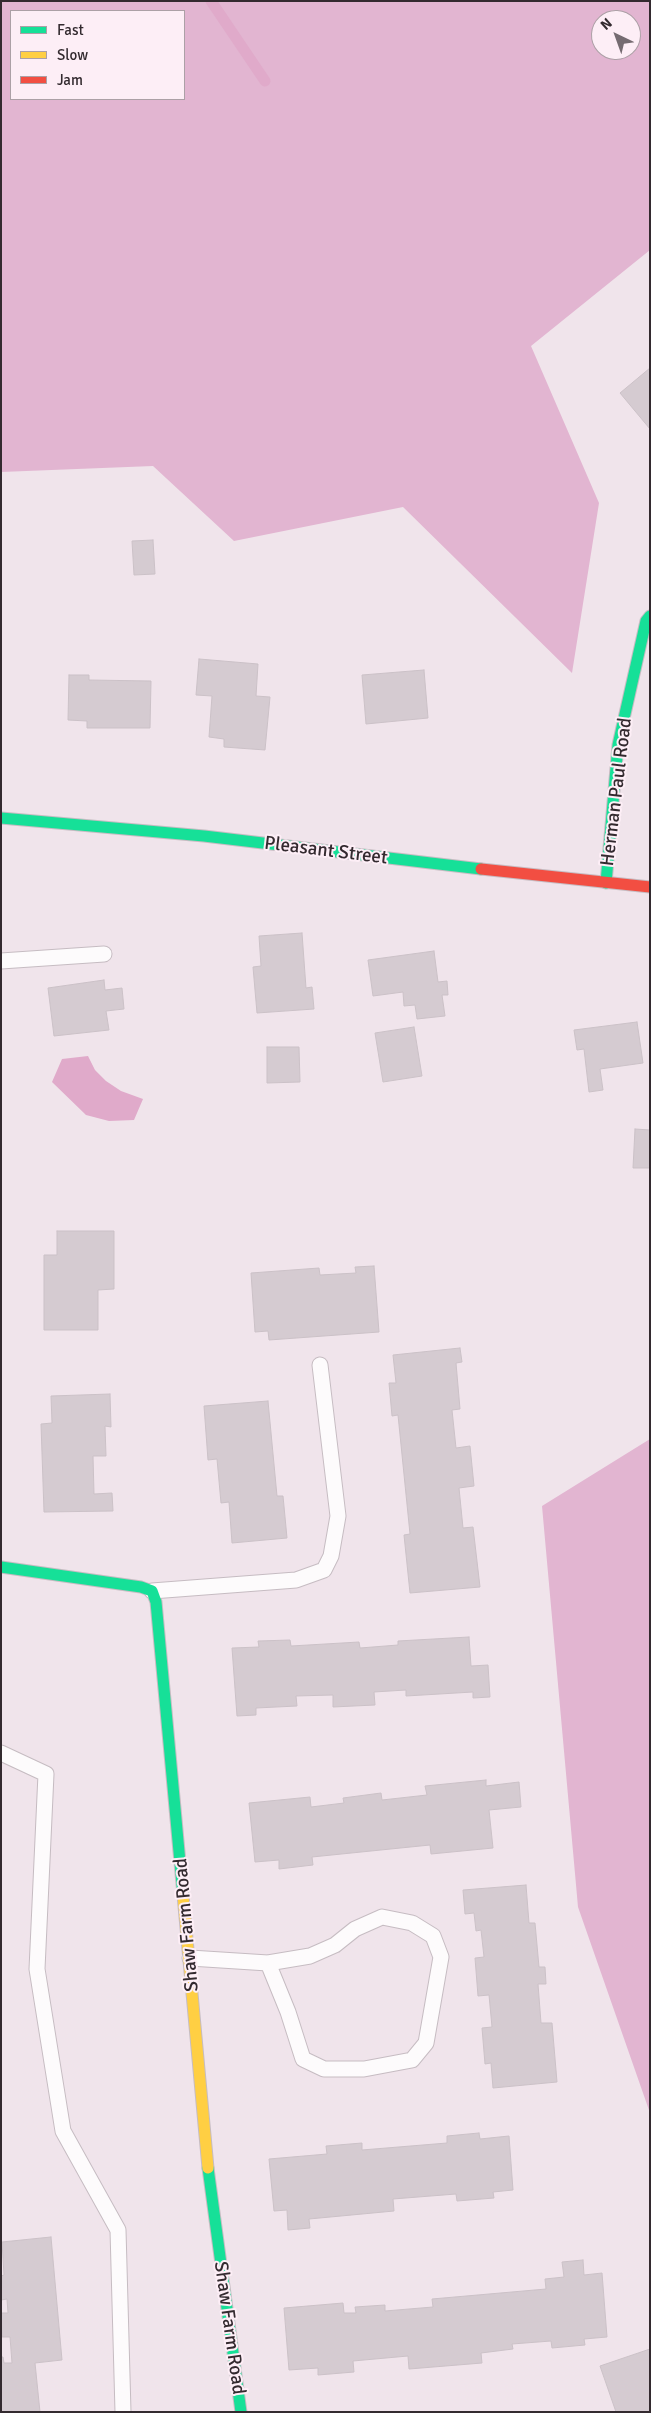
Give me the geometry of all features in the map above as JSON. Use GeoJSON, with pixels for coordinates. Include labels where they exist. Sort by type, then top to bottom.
{"type":"FeatureCollection","features":[{"type":"Feature","properties":{"kind":"street","name":"Herman Paul Road"},"geometry":{"type":"LineString","coordinates":[[606,883],[618,745],[646,621],[650,616]]}},
{"type":"Feature","properties":{"kind":"street","name":"Pleasant Street"},"geometry":{"type":"LineString","coordinates":[[1,818],[204,836],[437,865],[650,887]]}},
{"type":"Feature","properties":{"kind":"street"},"geometry":{"type":"LineString","coordinates":[[1,1567],[141,1587],[152,1591]]}},
{"type":"Feature","properties":{"kind":"street","name":"Shaw Farm Road"},"geometry":{"type":"LineString","coordinates":[[152,1591],[156,1602],[212,2206],[241,2412]]}},
{"type":"Feature","properties":{"kind":"lane"},"geometry":{"type":"LineString","coordinates":[[1,961],[104,954]]}},
{"type":"Feature","properties":{"kind":"lane"},"geometry":{"type":"LineString","coordinates":[[152,1591],[296,1580],[324,1570],[331,1556],[338,1516],[320,1366]]}},
{"type":"Feature","properties":{"kind":"lane"},"geometry":{"type":"LineString","coordinates":[[1,1753],[46,1774],[37,1969],[63,2131],[118,2230],[123,2412]]}},
{"type":"Feature","properties":{"kind":"lane"},"geometry":{"type":"LineString","coordinates":[[190,1958],[268,1963],[310,1956],[335,1945],[355,1929],[382,1917],[412,1923],[433,1936],[441,1957],[426,2043],[412,2060],[364,2069],[324,2068],[303,2059],[288,2012],[268,1963]]}},
{"type":"Feature","properties":{"kind":"shaded area"},"geometry":{"type":"Polygon","coordinates":[[[1,1],[650,1],[650,250],[531,346],[599,503],[572,673],[403,507],[234,541],[153,466],[1,472],[1,1]]]}},
{"type":"Feature","properties":{"kind":"shaded area"},"geometry":{"type":"Polygon","coordinates":[[[88,1056],[95,1070],[106,1081],[121,1091],[143,1099],[134,1120],[109,1121],[86,1115],[52,1082],[62,1059],[88,1056]]]}},
{"type":"Feature","properties":{"kind":"shaded area"},"geometry":{"type":"Polygon","coordinates":[[[650,1439],[650,2113],[578,1907],[542,1506],[650,1439]]]}},
{"type":"Feature","properties":{"kind":"building"},"geometry":{"type":"Polygon","coordinates":[[[650,368],[650,429],[620,393],[650,368]]]}},
{"type":"Feature","properties":{"kind":"building"},"geometry":{"type":"Polygon","coordinates":[[[153,540],[155,574],[134,575],[132,541],[153,540]]]}},
{"type":"Feature","properties":{"kind":"building"},"geometry":{"type":"Polygon","coordinates":[[[199,659],[258,664],[256,696],[270,697],[265,750],[224,747],[224,739],[209,737],[212,696],[196,695],[199,659]]]}},
{"type":"Feature","properties":{"kind":"building"},"geometry":{"type":"Polygon","coordinates":[[[424,670],[428,718],[366,724],[362,675],[424,670]]]}},
{"type":"Feature","properties":{"kind":"building"},"geometry":{"type":"Polygon","coordinates":[[[69,675],[89,675],[89,680],[151,681],[150,728],[87,728],[87,721],[68,720],[69,675]]]}},
{"type":"Feature","properties":{"kind":"building"},"geometry":{"type":"Polygon","coordinates":[[[302,933],[306,988],[312,987],[314,1009],[257,1013],[253,967],[261,966],[259,936],[302,933]]]}},
{"type":"Feature","properties":{"kind":"building"},"geometry":{"type":"Polygon","coordinates":[[[434,951],[438,982],[447,981],[448,995],[442,995],[445,1016],[417,1019],[415,1005],[404,1006],[403,992],[373,996],[368,960],[434,951]]]}},
{"type":"Feature","properties":{"kind":"building"},"geometry":{"type":"Polygon","coordinates":[[[104,980],[105,990],[122,988],[124,1009],[106,1011],[109,1030],[54,1036],[48,988],[104,980]]]}},
{"type":"Feature","properties":{"kind":"building"},"geometry":{"type":"Polygon","coordinates":[[[637,1022],[643,1063],[600,1069],[603,1090],[589,1092],[584,1049],[577,1050],[574,1030],[637,1022]]]}},
{"type":"Feature","properties":{"kind":"building"},"geometry":{"type":"Polygon","coordinates":[[[414,1027],[422,1076],[383,1082],[375,1033],[414,1027]]]}},
{"type":"Feature","properties":{"kind":"building"},"geometry":{"type":"Polygon","coordinates":[[[267,1047],[299,1047],[300,1082],[267,1083],[267,1047]]]}},
{"type":"Feature","properties":{"kind":"building"},"geometry":{"type":"Polygon","coordinates":[[[635,1129],[650,1130],[650,1168],[633,1168],[635,1129]]]}},
{"type":"Feature","properties":{"kind":"building"},"geometry":{"type":"Polygon","coordinates":[[[57,1231],[114,1231],[114,1289],[98,1290],[98,1330],[44,1330],[44,1255],[57,1255],[57,1231]]]}},
{"type":"Feature","properties":{"kind":"building"},"geometry":{"type":"Polygon","coordinates":[[[374,1266],[379,1332],[269,1340],[268,1331],[255,1332],[251,1273],[319,1268],[320,1275],[356,1273],[355,1267],[374,1266]]]}},
{"type":"Feature","properties":{"kind":"building"},"geometry":{"type":"Polygon","coordinates":[[[460,1348],[462,1362],[456,1363],[460,1409],[452,1410],[456,1448],[470,1446],[474,1486],[459,1488],[463,1528],[473,1527],[480,1587],[410,1593],[404,1535],[410,1534],[398,1415],[392,1416],[389,1383],[396,1383],[393,1355],[460,1348]]]}},
{"type":"Feature","properties":{"kind":"building"},"geometry":{"type":"Polygon","coordinates":[[[110,1394],[111,1427],[105,1426],[106,1456],[93,1456],[94,1494],[112,1493],[113,1511],[44,1512],[41,1424],[52,1423],[51,1396],[110,1394]]]}},
{"type":"Feature","properties":{"kind":"building"},"geometry":{"type":"Polygon","coordinates":[[[268,1401],[277,1496],[283,1496],[287,1538],[232,1543],[229,1502],[221,1503],[217,1459],[208,1460],[204,1406],[268,1401]]]}},
{"type":"Feature","properties":{"kind":"building"},"geometry":{"type":"Polygon","coordinates":[[[469,1637],[471,1666],[488,1665],[490,1697],[473,1698],[473,1692],[406,1696],[406,1690],[374,1692],[375,1705],[333,1707],[333,1695],[296,1696],[297,1706],[256,1708],[256,1715],[237,1716],[232,1648],[259,1647],[258,1641],[290,1640],[291,1646],[359,1642],[360,1648],[398,1645],[398,1641],[469,1637]]]}},
{"type":"Feature","properties":{"kind":"building"},"geometry":{"type":"Polygon","coordinates":[[[486,1780],[486,1786],[519,1782],[521,1807],[489,1810],[493,1848],[431,1854],[430,1845],[312,1857],[313,1865],[279,1869],[279,1860],[255,1862],[249,1803],[310,1797],[311,1807],[344,1803],[343,1798],[381,1793],[382,1800],[427,1795],[425,1786],[486,1780]]]}},
{"type":"Feature","properties":{"kind":"building"},"geometry":{"type":"Polygon","coordinates":[[[526,1885],[529,1923],[535,1923],[539,1967],[545,1967],[546,1984],[538,1984],[541,2023],[552,2023],[557,2082],[493,2088],[491,2063],[485,2064],[482,2028],[492,2027],[489,1995],[478,1996],[475,1958],[484,1957],[481,1930],[476,1931],[474,1913],[465,1914],[463,1890],[526,1885]]]}},
{"type":"Feature","properties":{"kind":"building"},"geometry":{"type":"Polygon","coordinates":[[[479,2133],[480,2139],[509,2136],[513,2190],[493,2192],[494,2198],[457,2201],[456,2194],[393,2199],[394,2211],[309,2219],[310,2228],[288,2230],[287,2210],[274,2211],[269,2159],[327,2154],[326,2146],[362,2143],[362,2150],[447,2143],[447,2136],[479,2133]]]}},
{"type":"Feature","properties":{"kind":"building"},"geometry":{"type":"Polygon","coordinates":[[[51,2237],[62,2360],[35,2363],[40,2412],[1,2412],[1,2357],[3,2357],[4,2363],[12,2363],[10,2337],[2,2337],[1,2313],[8,2313],[7,2299],[1,2300],[1,2276],[4,2275],[2,2242],[51,2237]]]}},
{"type":"Feature","properties":{"kind":"building"},"geometry":{"type":"Polygon","coordinates":[[[583,2260],[584,2275],[602,2273],[607,2337],[584,2339],[585,2345],[552,2348],[551,2341],[512,2344],[513,2349],[481,2353],[482,2363],[409,2369],[408,2356],[353,2361],[354,2372],[318,2375],[318,2368],[289,2370],[284,2308],[343,2303],[344,2313],[356,2313],[355,2307],[385,2305],[385,2311],[433,2307],[432,2299],[546,2289],[545,2279],[564,2277],[562,2262],[583,2260]]]}},
{"type":"Feature","properties":{"kind":"building"},"geometry":{"type":"Polygon","coordinates":[[[650,2349],[650,2412],[616,2412],[600,2366],[650,2349]]]}},
{"type":"Feature","properties":{"kind":"waterway"},"geometry":{"type":"LineString","coordinates":[[211,1],[265,81]]}},
{"type":"Feature","properties":{"kind":"traffic: fast"},"geometry":{"type":"LineString","coordinates":[[606,883],[618,745],[646,621],[650,616]]}},
{"type":"Feature","properties":{"kind":"traffic: fast"},"geometry":{"type":"LineString","coordinates":[[1,818],[204,836],[481,869]]}},
{"type":"Feature","properties":{"kind":"traffic: fast"},"geometry":{"type":"LineString","coordinates":[[1,1567],[141,1587],[152,1591],[156,1602],[183,1895]]}},
{"type":"Feature","properties":{"kind":"traffic: fast"},"geometry":{"type":"LineString","coordinates":[[208,2168],[241,2412]]}},
{"type":"Feature","properties":{"kind":"traffic: slow"},"geometry":{"type":"LineString","coordinates":[[183,1895],[208,2168]]}},
{"type":"Feature","properties":{"kind":"traffic: jam"},"geometry":{"type":"LineString","coordinates":[[481,869],[650,887]]}}]}
